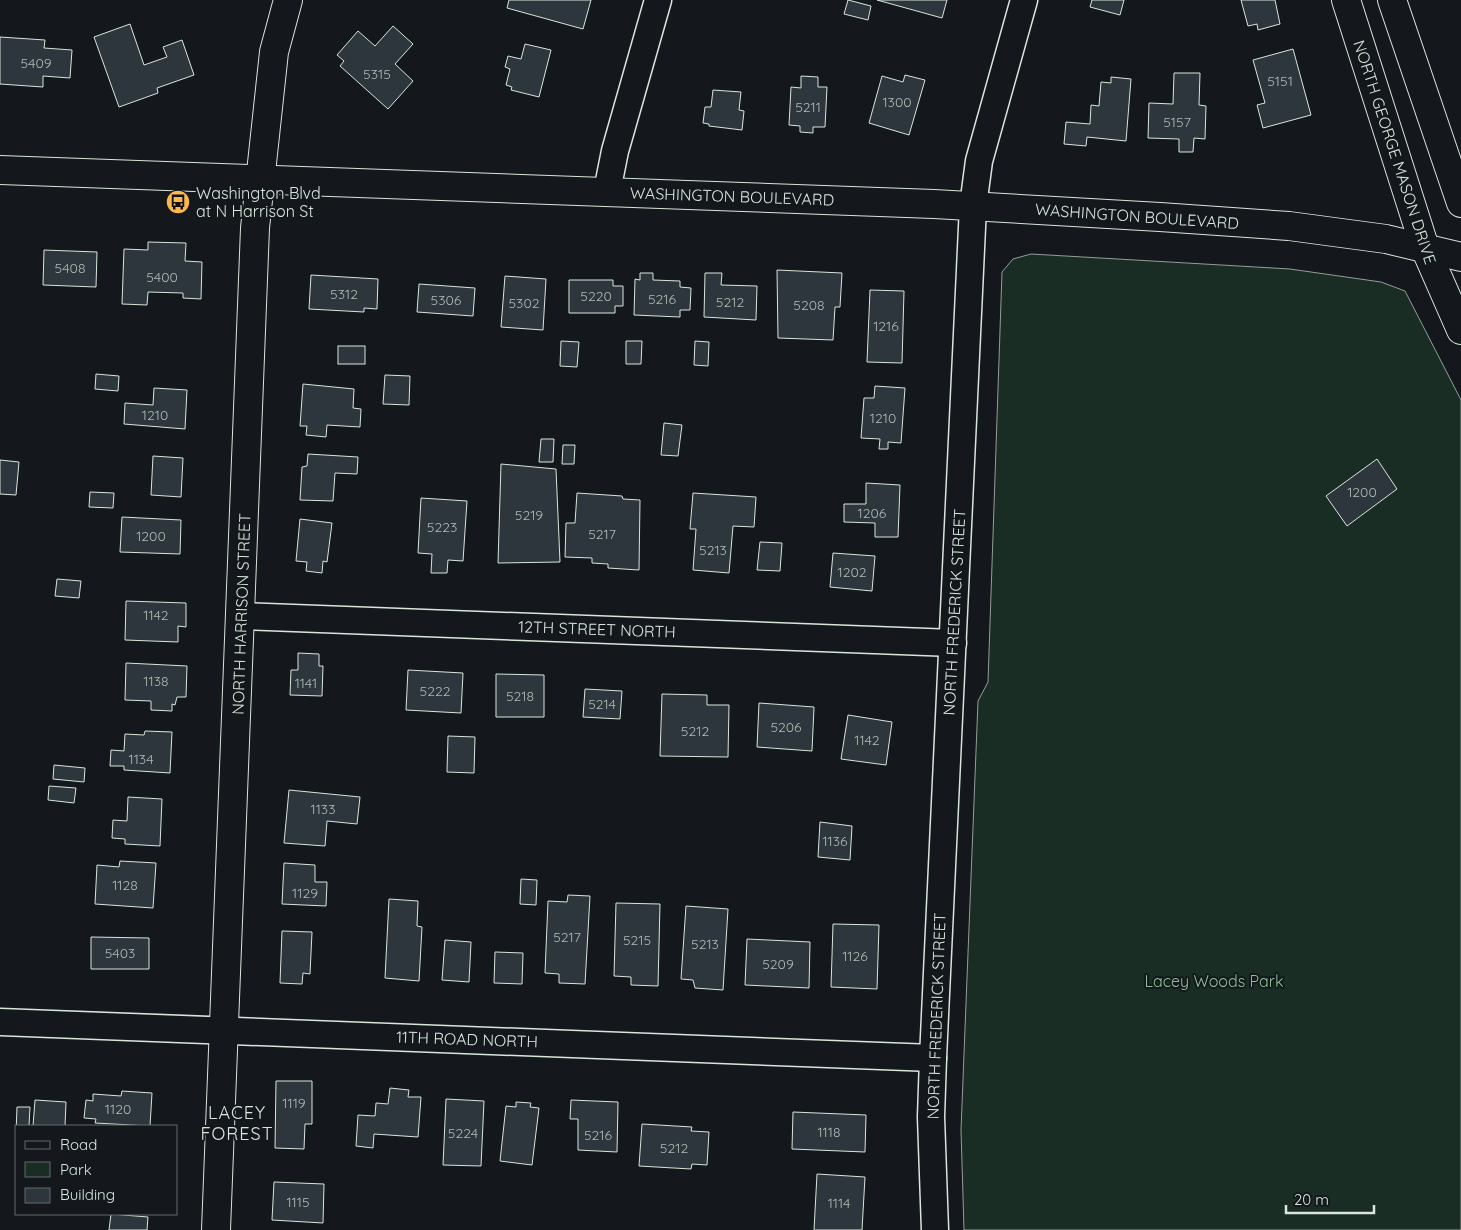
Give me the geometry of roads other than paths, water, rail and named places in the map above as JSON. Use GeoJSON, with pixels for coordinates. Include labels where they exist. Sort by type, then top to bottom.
{"type":"FeatureCollection","features":[{"type":"Feature","properties":{"kind":"main road","name":"NORTH HARRISON STREET"},"geometry":{"type":"LineString","coordinates":[[216,1230],[222,1030],[241,616],[255,228],[258,179],[274,52],[288,0]]}},
{"type":"Feature","properties":{"kind":"main road","name":"NORTH GEORGE MASON DRIVE"},"geometry":{"type":"LineString","coordinates":[[1346,0],[1425,248],[1461,330]]}},
{"type":"Feature","properties":{"kind":"main road"},"geometry":{"type":"LineString","coordinates":[[1392,0],[1461,202]]}},
{"type":"Feature","properties":{"kind":"main road","name":"WASHINGTON BOULEVARD"},"geometry":{"type":"LineString","coordinates":[[0,170],[974,206],[1289,226],[1386,239],[1461,257]]}},
{"type":"Feature","properties":{"kind":"street"},"geometry":{"type":"LineString","coordinates":[[607,192],[615,151],[658,0]]}},
{"type":"Feature","properties":{"kind":"street","name":"NORTH FREDERICK STREET"},"geometry":{"type":"LineString","coordinates":[[935,1230],[931,1117],[933,1058],[974,206],[979,161],[1024,0]]}},
{"type":"Feature","properties":{"kind":"street","name":"12TH STREET NORTH"},"geometry":{"type":"LineString","coordinates":[[241,616],[953,643]]}},
{"type":"Feature","properties":{"kind":"street","name":"11TH ROAD NORTH"},"geometry":{"type":"LineString","coordinates":[[0,1022],[933,1058]]}},
{"type":"Feature","properties":{"kind":"place","name":"Washington Blvd at N Harrison St"},"geometry":{"type":"Point","coordinates":[178,202]}},
{"type":"Feature","properties":{"kind":"district","name":"LACEY FOREST"},"geometry":{"type":"Point","coordinates":[237,1122]}},
{"type":"Feature","properties":{"kind":"park label","name":"Lacey Woods Park"},"geometry":{"type":"Point","coordinates":[1214,981]}}]}
